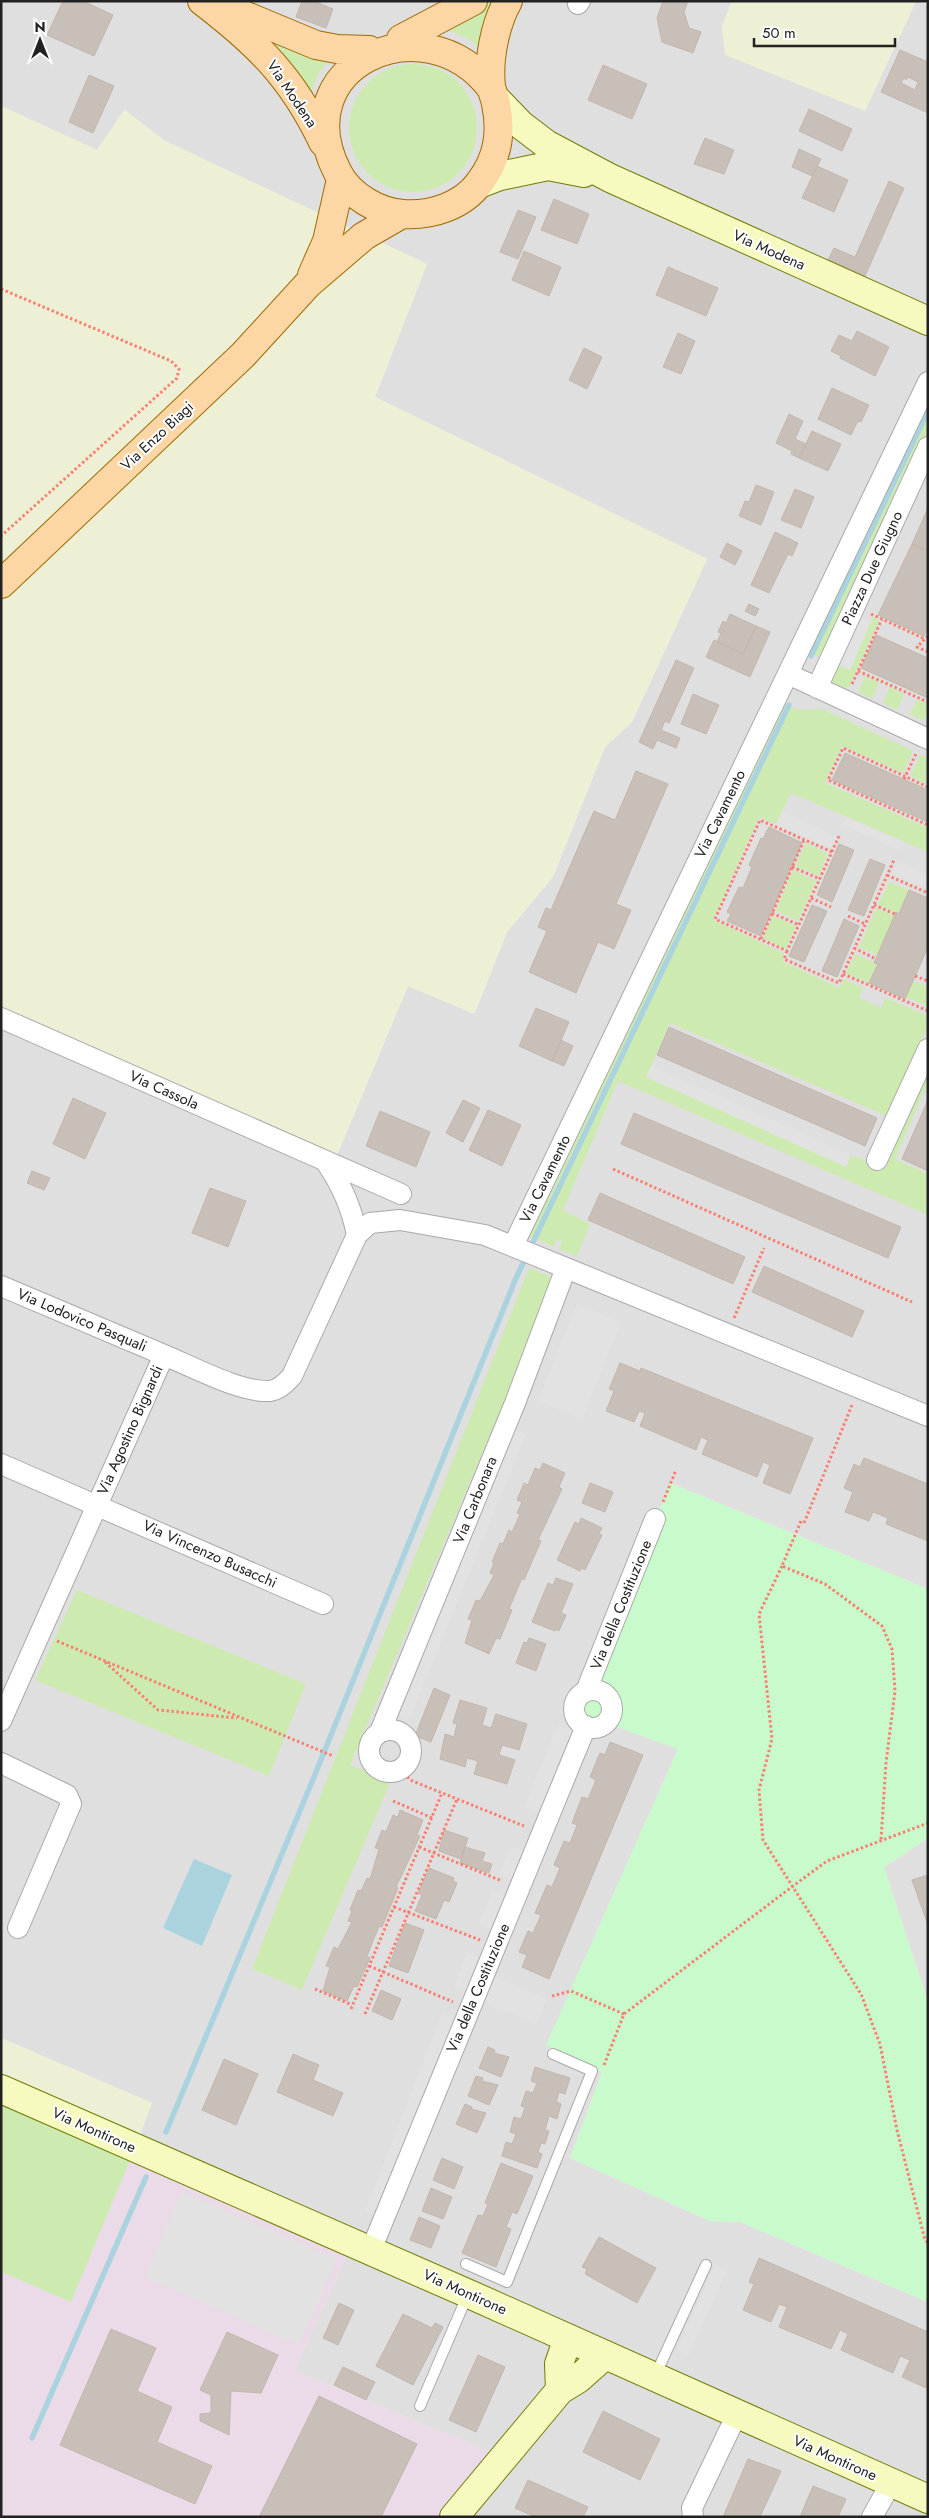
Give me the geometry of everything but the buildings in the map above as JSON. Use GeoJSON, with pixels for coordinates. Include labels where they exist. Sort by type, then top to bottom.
{"type":"FeatureCollection","features":[{"type":"Feature","properties":{"kind":"main road","name":"Via Modena"},"geometry":{"type":"LineString","coordinates":[[202,1],[249,38],[282,74],[309,113],[329,155],[341,179],[362,199],[381,209],[402,214],[424,214],[444,209],[463,198],[479,184],[492,165],[499,144],[500,121],[493,93],[481,72],[468,59],[452,49],[435,42],[417,39],[398,40],[370,50],[350,65],[335,84],[326,107],[324,131],[329,155]]}},
{"type":"Feature","properties":{"kind":"main road","name":"Via Modena"},"geometry":{"type":"LineString","coordinates":[[210,1],[316,44],[337,49],[370,50]]}},
{"type":"Feature","properties":{"kind":"main road"},"geometry":{"type":"LineString","coordinates":[[398,40],[473,1]]}},
{"type":"Feature","properties":{"kind":"main road"},"geometry":{"type":"LineString","coordinates":[[493,93],[490,69],[499,22],[508,1]]}},
{"type":"Feature","properties":{"kind":"main road","name":"Via Enzo Biagi"},"geometry":{"type":"LineString","coordinates":[[308,284],[327,241],[341,179]]}},
{"type":"Feature","properties":{"kind":"main road","name":"Via Enzo Biagi"},"geometry":{"type":"LineString","coordinates":[[1,584],[243,355],[308,284],[342,253],[370,232],[402,214]]}},
{"type":"Feature","properties":{"kind":"street","name":"Via Modena"},"geometry":{"type":"LineString","coordinates":[[493,93],[521,125],[546,144],[610,178],[928,321]]}},
{"type":"Feature","properties":{"kind":"street","name":"Via Modena"},"geometry":{"type":"LineString","coordinates":[[479,184],[500,176],[548,166],[610,178]]}},
{"type":"Feature","properties":{"kind":"street","name":"Via Cavamento"},"geometry":{"type":"LineString","coordinates":[[513,1246],[928,382]]}},
{"type":"Feature","properties":{"kind":"street","name":"Piazza Due Giugno"},"geometry":{"type":"LineString","coordinates":[[817,688],[928,447]]}},
{"type":"Feature","properties":{"kind":"street"},"geometry":{"type":"LineString","coordinates":[[788,674],[923,745]]}},
{"type":"Feature","properties":{"kind":"street","name":"Via Cassola"},"geometry":{"type":"LineString","coordinates":[[1,1018],[401,1194]]}},
{"type":"Feature","properties":{"kind":"street"},"geometry":{"type":"LineString","coordinates":[[877,1160],[928,1049]]}},
{"type":"Feature","properties":{"kind":"street"},"geometry":{"type":"LineString","coordinates":[[326,1162],[340,1183],[354,1218],[357,1235]]}},
{"type":"Feature","properties":{"kind":"street"},"geometry":{"type":"LineString","coordinates":[[357,1235],[370,1223],[400,1220],[486,1235],[928,1416]]}},
{"type":"Feature","properties":{"kind":"street","name":"Via Agostino Bignardi"},"geometry":{"type":"LineString","coordinates":[[1,1721],[164,1355],[254,1390],[272,1391],[283,1386],[292,1376],[357,1235]]}},
{"type":"Feature","properties":{"kind":"street","name":"Via Carbonara"},"geometry":{"type":"LineString","coordinates":[[401,1769],[391,1772],[380,1770],[372,1762],[368,1751],[372,1739],[380,1732],[515,1402],[566,1268]]}},
{"type":"Feature","properties":{"kind":"street","name":"Via Lodovico Pasquali"},"geometry":{"type":"LineString","coordinates":[[1,1286],[164,1355]]}},
{"type":"Feature","properties":{"kind":"street","name":"Via Vincenzo Busacchi"},"geometry":{"type":"LineString","coordinates":[[1,1464],[97,1504],[323,1604]]}},
{"type":"Feature","properties":{"kind":"street","name":"Via della Costituzione"},"geometry":{"type":"LineString","coordinates":[[586,1691],[656,1519]]}},
{"type":"Feature","properties":{"kind":"street","name":"Via della Costituzione"},"geometry":{"type":"LineString","coordinates":[[599,1690],[609,1697],[613,1709],[609,1720],[604,1725],[598,1727],[586,1726],[575,1716],[574,1708],[580,1695],[586,1691],[599,1690]]}},
{"type":"Feature","properties":{"kind":"street","name":"Via della Costituzione"},"geometry":{"type":"LineString","coordinates":[[371,2250],[586,1726]]}},
{"type":"Feature","properties":{"kind":"street"},"geometry":{"type":"LineString","coordinates":[[380,1732],[391,1729],[401,1732],[409,1740],[412,1751],[409,1761],[401,1769]]}},
{"type":"Feature","properties":{"kind":"street"},"geometry":{"type":"LineString","coordinates":[[1,1763],[67,1795],[71,1804],[18,1928]]}},
{"type":"Feature","properties":{"kind":"street","name":"Via Montirone"},"geometry":{"type":"LineString","coordinates":[[1,2089],[371,2250],[489,2291],[568,2338],[928,2499]]}},
{"type":"Feature","properties":{"kind":"street"},"geometry":{"type":"LineString","coordinates":[[560,2390],[559,2364],[568,2338]]}},
{"type":"Feature","properties":{"kind":"street"},"geometry":{"type":"LineString","coordinates":[[454,2517],[560,2390],[578,2379],[605,2354]]}},
{"type":"Feature","properties":{"kind":"street"},"geometry":{"type":"LineString","coordinates":[[693,2517],[692,2508],[737,2414]]}},
{"type":"Feature","properties":{"kind":"street"},"geometry":{"type":"LineString","coordinates":[[872,2517],[891,2483]]}},
{"type":"Feature","properties":{"kind":"lane"},"geometry":{"type":"LineString","coordinates":[[420,2406],[489,2291],[507,2282],[592,2071],[553,2054]]}},
{"type":"Feature","properties":{"kind":"lane"},"geometry":{"type":"LineString","coordinates":[[466,2264],[489,2291]]}},
{"type":"Feature","properties":{"kind":"lane"},"geometry":{"type":"LineString","coordinates":[[654,2376],[706,2265]]}},
{"type":"Feature","properties":{"kind":"path"},"geometry":{"type":"LineString","coordinates":[[1,289],[171,361],[179,369],[178,378],[1,536]]}},
{"type":"Feature","properties":{"kind":"path"},"geometry":{"type":"LineString","coordinates":[[855,606],[882,619],[927,636],[918,647],[928,652]]}},
{"type":"Feature","properties":{"kind":"path"},"geometry":{"type":"LineString","coordinates":[[849,691],[882,619]]}},
{"type":"Feature","properties":{"kind":"path"},"geometry":{"type":"LineString","coordinates":[[858,671],[928,702]]}},
{"type":"Feature","properties":{"kind":"path"},"geometry":{"type":"LineString","coordinates":[[905,778],[923,745]]}},
{"type":"Feature","properties":{"kind":"path"},"geometry":{"type":"LineString","coordinates":[[928,787],[843,748],[828,780],[928,825]]}},
{"type":"Feature","properties":{"kind":"path"},"geometry":{"type":"LineString","coordinates":[[787,951],[715,919],[760,820],[832,852]]}},
{"type":"Feature","properties":{"kind":"path"},"geometry":{"type":"LineString","coordinates":[[839,836],[784,959],[838,983],[894,860]]}},
{"type":"Feature","properties":{"kind":"path"},"geometry":{"type":"LineString","coordinates":[[761,939],[804,840]]}},
{"type":"Feature","properties":{"kind":"path"},"geometry":{"type":"LineString","coordinates":[[792,867],[820,879]]}},
{"type":"Feature","properties":{"kind":"path"},"geometry":{"type":"LineString","coordinates":[[887,875],[928,893]]}},
{"type":"Feature","properties":{"kind":"path"},"geometry":{"type":"LineString","coordinates":[[811,898],[831,907]]}},
{"type":"Feature","properties":{"kind":"path"},"geometry":{"type":"LineString","coordinates":[[874,904],[896,914]]}},
{"type":"Feature","properties":{"kind":"path"},"geometry":{"type":"LineString","coordinates":[[772,913],[799,925]]}},
{"type":"Feature","properties":{"kind":"path"},"geometry":{"type":"LineString","coordinates":[[848,916],[866,924]]}},
{"type":"Feature","properties":{"kind":"path"},"geometry":{"type":"LineString","coordinates":[[854,948],[876,958]]}},
{"type":"Feature","properties":{"kind":"path"},"geometry":{"type":"LineString","coordinates":[[842,974],[928,1011]]}},
{"type":"Feature","properties":{"kind":"path"},"geometry":{"type":"LineString","coordinates":[[915,976],[928,981]]}},
{"type":"Feature","properties":{"kind":"path"},"geometry":{"type":"LineString","coordinates":[[613,1169],[912,1302]]}},
{"type":"Feature","properties":{"kind":"path"},"geometry":{"type":"LineString","coordinates":[[732,1323],[764,1248]]}},
{"type":"Feature","properties":{"kind":"path"},"geometry":{"type":"LineString","coordinates":[[859,1389],[802,1522],[759,1614],[772,1739],[759,1790],[763,1840],[861,1994],[880,2044],[897,2130],[925,2240],[928,2243]]}},
{"type":"Feature","properties":{"kind":"path"},"geometry":{"type":"LineString","coordinates":[[656,1519],[676,1470]]}},
{"type":"Feature","properties":{"kind":"path"},"geometry":{"type":"LineString","coordinates":[[782,1566],[825,1584],[882,1626],[892,1649],[895,1691],[886,1763],[881,1840]]}},
{"type":"Feature","properties":{"kind":"path"},"geometry":{"type":"LineString","coordinates":[[40,1634],[332,1756]]}},
{"type":"Feature","properties":{"kind":"path"},"geometry":{"type":"LineString","coordinates":[[102,1660],[158,1710],[240,1718]]}},
{"type":"Feature","properties":{"kind":"path"},"geometry":{"type":"LineString","coordinates":[[401,1769],[410,1780],[543,1834]]}},
{"type":"Feature","properties":{"kind":"path"},"geometry":{"type":"LineString","coordinates":[[314,1989],[351,2007],[442,1793]]}},
{"type":"Feature","properties":{"kind":"path"},"geometry":{"type":"LineString","coordinates":[[364,2014],[457,1799]]}},
{"type":"Feature","properties":{"kind":"path"},"geometry":{"type":"LineString","coordinates":[[393,1801],[432,1818]]}},
{"type":"Feature","properties":{"kind":"path"},"geometry":{"type":"LineString","coordinates":[[602,2068],[624,2014],[793,1886],[827,1861],[928,1823]]}},
{"type":"Feature","properties":{"kind":"path"},"geometry":{"type":"LineString","coordinates":[[420,1847],[520,1888]]}},
{"type":"Feature","properties":{"kind":"path"},"geometry":{"type":"LineString","coordinates":[[394,1907],[495,1946]]}},
{"type":"Feature","properties":{"kind":"path"},"geometry":{"type":"LineString","coordinates":[[369,1966],[469,2009]]}},
{"type":"Feature","properties":{"kind":"path"},"geometry":{"type":"LineString","coordinates":[[552,1996],[571,1991],[624,2014]]}},
{"type":"Feature","properties":{"kind":"shaded area"},"geometry":{"type":"Polygon","coordinates":[[[1,1],[732,1],[722,26],[865,111],[916,1],[928,5],[928,1589],[670,1483],[678,1749],[547,2045],[602,2072],[570,2158],[710,2221],[740,2222],[928,2302],[928,2517],[443,2517],[498,2455],[295,2371],[135,2148],[152,2103],[1,2038],[1,1025],[332,1167],[408,986],[475,1013],[507,932],[553,877],[605,747],[632,722],[707,559],[375,397],[427,264],[165,141],[125,110],[97,150],[1,106],[1,1]]]}},
{"type":"Feature","properties":{"kind":"shaded area"},"geometry":{"type":"Polygon","coordinates":[[[856,615],[871,621],[850,670],[835,663],[856,615]]]}},
{"type":"Feature","properties":{"kind":"shaded area"},"geometry":{"type":"Polygon","coordinates":[[[850,712],[928,747],[928,753],[848,717],[850,712]]]}},
{"type":"Feature","properties":{"kind":"shaded area"},"geometry":{"type":"Polygon","coordinates":[[[782,811],[837,837],[832,849],[776,824],[782,811]]]}},
{"type":"Feature","properties":{"kind":"shaded area"},"geometry":{"type":"Polygon","coordinates":[[[846,817],[904,842],[900,850],[843,825],[846,817]]]}},
{"type":"Feature","properties":{"kind":"shaded area"},"geometry":{"type":"Polygon","coordinates":[[[898,862],[928,875],[928,889],[893,874],[898,862]]]}},
{"type":"Feature","properties":{"kind":"shaded area"},"geometry":{"type":"Polygon","coordinates":[[[651,1066],[851,1155],[846,1167],[646,1077],[651,1066]]]}},
{"type":"Feature","properties":{"kind":"shaded area"},"geometry":{"type":"Polygon","coordinates":[[[577,1304],[621,1322],[582,1419],[538,1401],[577,1304]]]}},
{"type":"Feature","properties":{"kind":"shaded area"},"geometry":{"type":"Polygon","coordinates":[[[511,1428],[526,1434],[409,1720],[394,1713],[511,1428]]]}},
{"type":"Feature","properties":{"kind":"shaded area"},"geometry":{"type":"Polygon","coordinates":[[[558,1725],[575,1731],[540,1813],[524,1807],[558,1725]]]}},
{"type":"Feature","properties":{"kind":"shaded area"},"geometry":{"type":"Polygon","coordinates":[[[928,1838],[928,2002],[884,1867],[928,1838]]]}},
{"type":"Feature","properties":{"kind":"shaded area"},"geometry":{"type":"Polygon","coordinates":[[[511,1846],[524,1851],[513,1880],[499,1874],[511,1846]]]}},
{"type":"Feature","properties":{"kind":"shaded area"},"geometry":{"type":"Polygon","coordinates":[[[492,1891],[506,1896],[493,1930],[479,1925],[492,1891]]]}},
{"type":"Feature","properties":{"kind":"shaded area"},"geometry":{"type":"Polygon","coordinates":[[[467,1953],[481,1958],[468,1992],[454,1987],[467,1953]]]}},
{"type":"Feature","properties":{"kind":"shaded area"},"geometry":{"type":"Polygon","coordinates":[[[494,1977],[547,1998],[537,2024],[483,2002],[494,1977]]]}},
{"type":"Feature","properties":{"kind":"shaded area"},"geometry":{"type":"Polygon","coordinates":[[[442,2014],[456,2019],[378,2217],[365,2211],[442,2014]]]}},
{"type":"Feature","properties":{"kind":"shaded area"},"geometry":{"type":"Polygon","coordinates":[[[1,2089],[350,2249],[295,2371],[498,2455],[443,2517],[1,2517],[1,2089]]]}},
{"type":"Feature","properties":{"kind":"shaded area"},"geometry":{"type":"Polygon","coordinates":[[[182,2192],[337,2259],[299,2345],[145,2277],[182,2192]]]}},
{"type":"Feature","properties":{"kind":"shaded area"},"geometry":{"type":"Polygon","coordinates":[[[715,2265],[727,2270],[688,2356],[677,2351],[715,2265]]]}},
{"type":"Feature","properties":{"kind":"green space"},"geometry":{"type":"Polygon","coordinates":[[[485,1],[501,1],[484,51],[465,37],[442,28],[485,1]]]}},
{"type":"Feature","properties":{"kind":"green space"},"geometry":{"type":"Polygon","coordinates":[[[732,1],[916,1],[865,111],[725,55],[722,26],[732,1]]]}},
{"type":"Feature","properties":{"kind":"green space"},"geometry":{"type":"Polygon","coordinates":[[[247,24],[330,59],[317,76],[309,101],[247,24]]]}},
{"type":"Feature","properties":{"kind":"green space"},"geometry":{"type":"Polygon","coordinates":[[[413,64],[438,69],[458,83],[472,103],[477,128],[472,153],[458,173],[438,187],[413,192],[388,187],[368,173],[354,153],[349,128],[354,103],[368,83],[388,69],[413,64]]]}},
{"type":"Feature","properties":{"kind":"green space"},"geometry":{"type":"Polygon","coordinates":[[[1,106],[97,150],[124,110],[165,141],[427,264],[375,397],[707,559],[632,722],[605,747],[553,877],[507,932],[474,1014],[408,986],[332,1167],[1,1025],[1,106]]]}},
{"type":"Feature","properties":{"kind":"green space"},"geometry":{"type":"Polygon","coordinates":[[[928,395],[928,432],[822,658],[804,652],[928,395]]]}},
{"type":"Feature","properties":{"kind":"green space"},"geometry":{"type":"Polygon","coordinates":[[[873,617],[879,620],[848,689],[828,680],[835,663],[850,670],[873,617]]]}},
{"type":"Feature","properties":{"kind":"green space"},"geometry":{"type":"Polygon","coordinates":[[[865,676],[879,682],[872,699],[858,692],[865,676]]]}},
{"type":"Feature","properties":{"kind":"green space"},"geometry":{"type":"Polygon","coordinates":[[[890,687],[904,694],[897,710],[883,703],[890,687]]]}},
{"type":"Feature","properties":{"kind":"green space"},"geometry":{"type":"Polygon","coordinates":[[[917,699],[928,704],[928,713],[924,721],[910,715],[917,699]]]}},
{"type":"Feature","properties":{"kind":"green space"},"geometry":{"type":"Polygon","coordinates":[[[789,705],[799,710],[822,709],[913,751],[903,773],[842,746],[825,783],[928,828],[928,852],[791,793],[776,824],[759,817],[713,920],[785,954],[782,961],[839,988],[843,979],[863,988],[859,998],[881,1008],[886,998],[928,1016],[928,1025],[889,1117],[670,1023],[646,1077],[846,1166],[851,1155],[879,1165],[890,1158],[928,1070],[928,1083],[895,1159],[928,1174],[928,1215],[618,1081],[563,1210],[590,1224],[577,1256],[559,1249],[562,1241],[557,1239],[554,1247],[527,1235],[783,706],[789,705]]]}},
{"type":"Feature","properties":{"kind":"green space"},"geometry":{"type":"Polygon","coordinates":[[[920,755],[928,758],[928,784],[910,776],[920,755]]]}},
{"type":"Feature","properties":{"kind":"green space"},"geometry":{"type":"Polygon","coordinates":[[[806,843],[828,854],[818,876],[795,866],[806,843]]]}},
{"type":"Feature","properties":{"kind":"green space"},"geometry":{"type":"Polygon","coordinates":[[[793,870],[816,881],[798,921],[776,911],[793,870]]]}},
{"type":"Feature","properties":{"kind":"green space"},"geometry":{"type":"Polygon","coordinates":[[[889,882],[909,890],[899,914],[878,905],[889,882]]]}},
{"type":"Feature","properties":{"kind":"green space"},"geometry":{"type":"Polygon","coordinates":[[[876,908],[895,916],[878,955],[859,947],[876,908]]]}},
{"type":"Feature","properties":{"kind":"green space"},"geometry":{"type":"Polygon","coordinates":[[[773,916],[796,926],[786,949],[763,938],[773,916]]]}},
{"type":"Feature","properties":{"kind":"green space"},"geometry":{"type":"Polygon","coordinates":[[[855,954],[878,964],[869,983],[846,973],[855,954]]]}},
{"type":"Feature","properties":{"kind":"green space"},"geometry":{"type":"Polygon","coordinates":[[[913,981],[928,987],[927,1006],[906,997],[913,981]]]}},
{"type":"Feature","properties":{"kind":"green space"},"geometry":{"type":"Polygon","coordinates":[[[529,1268],[556,1279],[350,1765],[391,1780],[302,1990],[252,1969],[529,1268]]]}},
{"type":"Feature","properties":{"kind":"green space"},"geometry":{"type":"Polygon","coordinates":[[[670,1483],[928,1589],[928,1838],[884,1867],[928,2002],[928,2302],[740,2222],[710,2221],[570,2158],[602,2072],[546,2045],[678,1749],[578,1713],[670,1483]]]}},
{"type":"Feature","properties":{"kind":"green space"},"geometry":{"type":"Polygon","coordinates":[[[77,1590],[306,1684],[269,1776],[35,1680],[77,1590]]]}},
{"type":"Feature","properties":{"kind":"green space"},"geometry":{"type":"Polygon","coordinates":[[[1,2038],[152,2103],[135,2148],[1,2089],[1,2038]]]}},
{"type":"Feature","properties":{"kind":"green space"},"geometry":{"type":"Polygon","coordinates":[[[1,2089],[135,2148],[71,2302],[1,2272],[1,2089]]]}},
{"type":"Feature","properties":{"kind":"water"},"geometry":{"type":"Polygon","coordinates":[[[194,1859],[232,1875],[202,1946],[163,1928],[194,1859]]]}},
{"type":"Feature","properties":{"kind":"waterway"},"geometry":{"type":"LineString","coordinates":[[811,656],[928,411]]}},
{"type":"Feature","properties":{"kind":"waterway"},"geometry":{"type":"LineString","coordinates":[[166,2132],[314,1777],[516,1278],[789,705]]}},
{"type":"Feature","properties":{"kind":"waterway"},"geometry":{"type":"LineString","coordinates":[[32,2438],[146,2177]]}}]}
